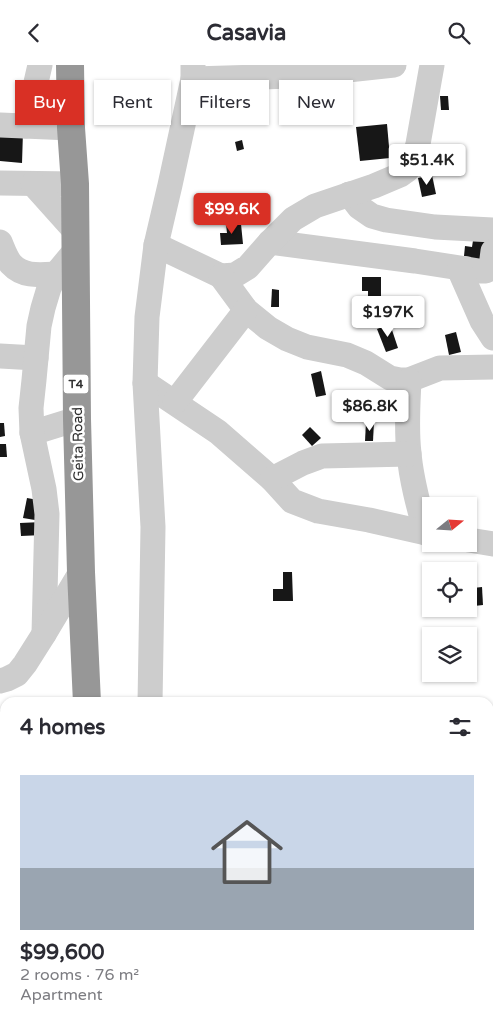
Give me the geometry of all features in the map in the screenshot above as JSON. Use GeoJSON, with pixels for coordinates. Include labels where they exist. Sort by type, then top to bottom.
{"type":"FeatureCollection","features":[{"type":"Feature","properties":{"kind":"highway","name":"Geita Road"},"geometry":{"type":"LineString","coordinates":[[70,65],[71,128],[75,184],[77,419],[81,572],[87,697]]}},
{"type":"Feature","properties":{"kind":"street"},"geometry":{"type":"LineString","coordinates":[[26,126],[40,65]]}},
{"type":"Feature","properties":{"kind":"street"},"geometry":{"type":"LineString","coordinates":[[150,697],[153,527],[146,383],[147,317],[156,245],[193,72],[292,76],[394,65]]}},
{"type":"Feature","properties":{"kind":"street"},"geometry":{"type":"LineString","coordinates":[[221,276],[235,275],[248,267],[293,219],[315,206],[383,182],[408,170],[418,144],[432,65]]}},
{"type":"Feature","properties":{"kind":"street"},"geometry":{"type":"LineString","coordinates":[[0,125],[71,128]]}},
{"type":"Feature","properties":{"kind":"street"},"geometry":{"type":"LineString","coordinates":[[0,183],[75,184]]}},
{"type":"Feature","properties":{"kind":"street"},"geometry":{"type":"LineString","coordinates":[[33,184],[75,242],[49,288],[43,308],[32,408],[32,433],[47,513],[44,634]]}},
{"type":"Feature","properties":{"kind":"street"},"geometry":{"type":"LineString","coordinates":[[349,194],[359,207],[372,216],[386,220],[434,227],[493,230]]}},
{"type":"Feature","properties":{"kind":"street"},"geometry":{"type":"LineString","coordinates":[[270,242],[479,271],[486,271],[491,267],[493,251]]}},
{"type":"Feature","properties":{"kind":"street"},"geometry":{"type":"LineString","coordinates":[[156,245],[221,276],[246,310],[268,328],[287,339],[307,347],[347,355],[366,363],[390,378],[409,380],[440,368],[493,367]]}},
{"type":"Feature","properties":{"kind":"street"},"geometry":{"type":"LineString","coordinates":[[3,257],[22,273],[34,275],[56,274]]}},
{"type":"Feature","properties":{"kind":"street"},"geometry":{"type":"LineString","coordinates":[[459,269],[482,321],[493,338]]}},
{"type":"Feature","properties":{"kind":"street"},"geometry":{"type":"LineString","coordinates":[[175,402],[246,310]]}},
{"type":"Feature","properties":{"kind":"street"},"geometry":{"type":"LineString","coordinates":[[0,356],[36,358]]}},
{"type":"Feature","properties":{"kind":"street"},"geometry":{"type":"LineString","coordinates":[[409,380],[409,454],[417,499],[422,515]]}},
{"type":"Feature","properties":{"kind":"street"},"geometry":{"type":"LineString","coordinates":[[146,383],[218,432],[272,479],[292,501],[318,511],[369,520],[422,533]]}},
{"type":"Feature","properties":{"kind":"street"},"geometry":{"type":"LineString","coordinates":[[32,433],[77,419]]}},
{"type":"Feature","properties":{"kind":"street"},"geometry":{"type":"LineString","coordinates":[[272,479],[303,463],[322,456],[409,454]]}},
{"type":"Feature","properties":{"kind":"street"},"geometry":{"type":"LineString","coordinates":[[478,542],[493,544]]}},
{"type":"Feature","properties":{"kind":"street"},"geometry":{"type":"LineString","coordinates":[[0,681],[17,674],[25,664],[81,572]]}},
{"type":"Feature","properties":{"kind":"building"},"geometry":{"type":"Polygon","coordinates":[[[440,96],[448,96],[449,110],[441,110],[440,96]]]}},
{"type":"Feature","properties":{"kind":"building"},"geometry":{"type":"Polygon","coordinates":[[[387,124],[390,158],[360,161],[356,127],[387,124]]]}},
{"type":"Feature","properties":{"kind":"building"},"geometry":{"type":"Polygon","coordinates":[[[0,130],[23,131],[22,163],[0,161],[0,130]]]}},
{"type":"Feature","properties":{"kind":"building"},"geometry":{"type":"Polygon","coordinates":[[[242,140],[244,149],[237,151],[235,142],[242,140]]]}},
{"type":"Feature","properties":{"kind":"building"},"geometry":{"type":"Polygon","coordinates":[[[431,149],[442,151],[437,170],[427,167],[431,149]]]}},
{"type":"Feature","properties":{"kind":"building"},"geometry":{"type":"Polygon","coordinates":[[[432,175],[436,194],[422,197],[418,178],[432,175]]]}},
{"type":"Feature","properties":{"kind":"building"},"geometry":{"type":"Polygon","coordinates":[[[226,224],[241,224],[243,244],[221,245],[220,233],[227,233],[226,224]]]}},
{"type":"Feature","properties":{"kind":"building"},"geometry":{"type":"Polygon","coordinates":[[[474,234],[489,235],[486,267],[470,265],[471,257],[464,256],[465,246],[472,247],[474,234]]]}},
{"type":"Feature","properties":{"kind":"building"},"geometry":{"type":"Polygon","coordinates":[[[362,277],[381,277],[381,302],[368,302],[368,291],[362,291],[362,277]]]}},
{"type":"Feature","properties":{"kind":"building"},"geometry":{"type":"Polygon","coordinates":[[[272,289],[279,290],[279,307],[271,307],[272,289]]]}},
{"type":"Feature","properties":{"kind":"building"},"geometry":{"type":"Polygon","coordinates":[[[390,324],[398,348],[386,352],[377,329],[390,324]]]}},
{"type":"Feature","properties":{"kind":"building"},"geometry":{"type":"Polygon","coordinates":[[[456,332],[461,352],[449,355],[445,335],[456,332]]]}},
{"type":"Feature","properties":{"kind":"building"},"geometry":{"type":"Polygon","coordinates":[[[321,371],[326,395],[316,397],[311,374],[321,371]]]}},
{"type":"Feature","properties":{"kind":"building"},"geometry":{"type":"Polygon","coordinates":[[[360,399],[362,411],[339,415],[337,403],[360,399]]]}},
{"type":"Feature","properties":{"kind":"building"},"geometry":{"type":"Polygon","coordinates":[[[392,403],[397,408],[392,413],[387,408],[392,403]]]}},
{"type":"Feature","properties":{"kind":"building"},"geometry":{"type":"Polygon","coordinates":[[[366,422],[374,422],[373,441],[365,441],[366,422]]]}},
{"type":"Feature","properties":{"kind":"building"},"geometry":{"type":"Polygon","coordinates":[[[0,423],[4,423],[5,436],[0,437],[0,423]]]}},
{"type":"Feature","properties":{"kind":"building"},"geometry":{"type":"Polygon","coordinates":[[[310,427],[321,438],[312,446],[302,435],[310,427]]]}},
{"type":"Feature","properties":{"kind":"building"},"geometry":{"type":"Polygon","coordinates":[[[0,444],[6,444],[7,457],[0,457],[0,444]]]}},
{"type":"Feature","properties":{"kind":"building"},"geometry":{"type":"Polygon","coordinates":[[[27,498],[38,500],[35,520],[23,518],[27,498]]]}},
{"type":"Feature","properties":{"kind":"building"},"geometry":{"type":"Polygon","coordinates":[[[42,522],[43,535],[21,536],[20,523],[42,522]]]}},
{"type":"Feature","properties":{"kind":"building"},"geometry":{"type":"Polygon","coordinates":[[[283,572],[292,572],[293,601],[273,601],[273,589],[283,589],[283,572]]]}},
{"type":"Feature","properties":{"kind":"building"},"geometry":{"type":"Polygon","coordinates":[[[482,587],[483,605],[477,606],[477,588],[482,587]]]}}]}
